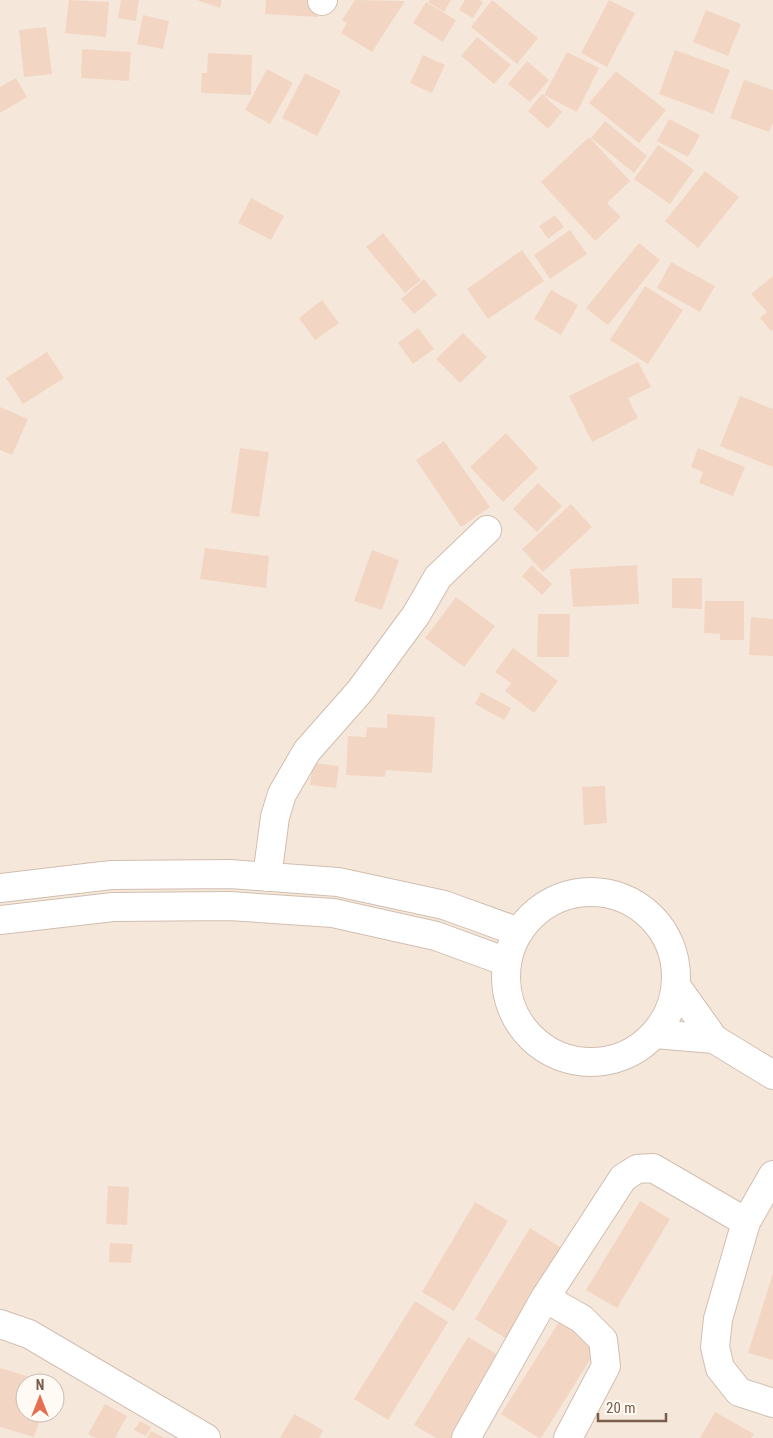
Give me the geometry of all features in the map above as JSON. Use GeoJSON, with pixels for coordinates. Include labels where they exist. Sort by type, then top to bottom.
{"type":"FeatureCollection","features":[{"type":"Feature","properties":{"kind":"street"},"geometry":{"type":"LineString","coordinates":[[267,877],[275,817],[282,794],[307,751],[360,691],[416,615],[438,576],[487,530]]}},
{"type":"Feature","properties":{"kind":"street"},"geometry":{"type":"LineString","coordinates":[[0,888],[111,874],[230,874],[338,882],[444,905],[519,932]]}},
{"type":"Feature","properties":{"kind":"street"},"geometry":{"type":"LineString","coordinates":[[592,892],[620,896],[645,911],[664,932],[675,959],[677,987],[669,1012],[655,1034],[633,1051],[608,1060],[580,1061],[554,1053],[531,1037],[515,1015],[507,989],[507,962],[519,932],[538,910],[564,896],[592,892]]}},
{"type":"Feature","properties":{"kind":"street"},"geometry":{"type":"LineString","coordinates":[[0,920],[113,907],[229,906],[334,913],[436,936],[507,962]]}},
{"type":"Feature","properties":{"kind":"street"},"geometry":{"type":"LineString","coordinates":[[677,987],[714,1039],[773,1075]]}},
{"type":"Feature","properties":{"kind":"street"},"geometry":{"type":"LineString","coordinates":[[655,1034],[714,1039]]}},
{"type":"Feature","properties":{"kind":"street"},"geometry":{"type":"LineString","coordinates":[[466,1438],[545,1298],[623,1178],[638,1169],[653,1168],[746,1222]]}},
{"type":"Feature","properties":{"kind":"street"},"geometry":{"type":"LineString","coordinates":[[773,1174],[746,1222],[718,1319],[715,1347],[720,1368],[739,1392],[773,1403]]}},
{"type":"Feature","properties":{"kind":"street"},"geometry":{"type":"LineString","coordinates":[[545,1298],[582,1319],[603,1340],[606,1366],[568,1438]]}},
{"type":"Feature","properties":{"kind":"street"},"geometry":{"type":"LineString","coordinates":[[0,1324],[30,1334],[206,1438]]}},
{"type":"Feature","properties":{"kind":"shaded area"},"geometry":{"type":"Polygon","coordinates":[[[0,0],[773,0],[773,1438],[0,1438],[0,0]]]}},
{"type":"Feature","properties":{"kind":"building"},"geometry":{"type":"Polygon","coordinates":[[[69,0],[109,2],[106,37],[65,33],[69,0]]]}},
{"type":"Feature","properties":{"kind":"building"},"geometry":{"type":"Polygon","coordinates":[[[121,0],[139,0],[136,21],[118,18],[121,0]]]}},
{"type":"Feature","properties":{"kind":"building"},"geometry":{"type":"Polygon","coordinates":[[[197,0],[222,0],[220,8],[197,0]]]}},
{"type":"Feature","properties":{"kind":"building"},"geometry":{"type":"Polygon","coordinates":[[[266,0],[319,0],[318,17],[265,14],[266,0]]]}},
{"type":"Feature","properties":{"kind":"building"},"geometry":{"type":"Polygon","coordinates":[[[355,0],[405,1],[372,52],[341,33],[347,23],[342,20],[355,0]]]}},
{"type":"Feature","properties":{"kind":"building"},"geometry":{"type":"Polygon","coordinates":[[[430,0],[451,0],[444,12],[428,2],[430,0]]]}},
{"type":"Feature","properties":{"kind":"building"},"geometry":{"type":"Polygon","coordinates":[[[465,0],[479,0],[483,2],[473,18],[459,10],[465,0]]]}},
{"type":"Feature","properties":{"kind":"building"},"geometry":{"type":"Polygon","coordinates":[[[492,0],[538,38],[517,64],[471,27],[492,0]]]}},
{"type":"Feature","properties":{"kind":"building"},"geometry":{"type":"Polygon","coordinates":[[[609,0],[635,13],[607,67],[581,53],[609,0]]]}},
{"type":"Feature","properties":{"kind":"building"},"geometry":{"type":"Polygon","coordinates":[[[426,2],[456,20],[443,42],[413,23],[426,2]]]}},
{"type":"Feature","properties":{"kind":"building"},"geometry":{"type":"Polygon","coordinates":[[[706,10],[741,24],[728,56],[693,42],[706,10]]]}},
{"type":"Feature","properties":{"kind":"building"},"geometry":{"type":"Polygon","coordinates":[[[143,15],[169,21],[163,49],[137,44],[143,15]]]}},
{"type":"Feature","properties":{"kind":"building"},"geometry":{"type":"Polygon","coordinates":[[[46,27],[52,74],[24,77],[19,30],[46,27]]]}},
{"type":"Feature","properties":{"kind":"building"},"geometry":{"type":"Polygon","coordinates":[[[477,37],[511,65],[494,84],[461,56],[477,37]]]}},
{"type":"Feature","properties":{"kind":"building"},"geometry":{"type":"Polygon","coordinates":[[[82,49],[131,52],[129,81],[81,78],[82,49]]]}},
{"type":"Feature","properties":{"kind":"building"},"geometry":{"type":"Polygon","coordinates":[[[675,50],[730,70],[713,114],[659,94],[675,50]]]}},
{"type":"Feature","properties":{"kind":"building"},"geometry":{"type":"Polygon","coordinates":[[[567,52],[599,68],[577,112],[544,95],[567,52]]]}},
{"type":"Feature","properties":{"kind":"building"},"geometry":{"type":"Polygon","coordinates":[[[208,53],[252,55],[251,95],[201,93],[202,73],[207,73],[208,53]]]}},
{"type":"Feature","properties":{"kind":"building"},"geometry":{"type":"Polygon","coordinates":[[[423,55],[445,65],[432,93],[410,83],[423,55]]]}},
{"type":"Feature","properties":{"kind":"building"},"geometry":{"type":"Polygon","coordinates":[[[527,61],[549,80],[530,102],[508,84],[527,61]]]}},
{"type":"Feature","properties":{"kind":"building"},"geometry":{"type":"Polygon","coordinates":[[[267,69],[293,83],[270,124],[245,110],[267,69]]]}},
{"type":"Feature","properties":{"kind":"building"},"geometry":{"type":"Polygon","coordinates":[[[616,71],[666,110],[639,143],[589,103],[616,71]]]}},
{"type":"Feature","properties":{"kind":"building"},"geometry":{"type":"Polygon","coordinates":[[[305,73],[341,91],[317,136],[282,118],[305,73]]]}},
{"type":"Feature","properties":{"kind":"building"},"geometry":{"type":"Polygon","coordinates":[[[16,78],[27,97],[0,113],[0,87],[16,78]]]}},
{"type":"Feature","properties":{"kind":"building"},"geometry":{"type":"Polygon","coordinates":[[[744,80],[773,90],[773,123],[769,132],[730,118],[744,80]]]}},
{"type":"Feature","properties":{"kind":"building"},"geometry":{"type":"Polygon","coordinates":[[[542,94],[562,112],[548,129],[528,111],[542,94]]]}},
{"type":"Feature","properties":{"kind":"building"},"geometry":{"type":"Polygon","coordinates":[[[669,119],[700,135],[688,157],[657,141],[669,119]]]}},
{"type":"Feature","properties":{"kind":"building"},"geometry":{"type":"Polygon","coordinates":[[[605,121],[647,156],[634,173],[591,138],[605,121]]]}},
{"type":"Feature","properties":{"kind":"building"},"geometry":{"type":"Polygon","coordinates":[[[589,137],[630,181],[607,203],[621,217],[595,241],[541,182],[589,137]]]}},
{"type":"Feature","properties":{"kind":"building"},"geometry":{"type":"Polygon","coordinates":[[[658,145],[694,170],[670,204],[634,179],[658,145]]]}},
{"type":"Feature","properties":{"kind":"building"},"geometry":{"type":"Polygon","coordinates":[[[705,171],[739,197],[698,248],[665,221],[705,171]]]}},
{"type":"Feature","properties":{"kind":"building"},"geometry":{"type":"Polygon","coordinates":[[[251,198],[284,216],[271,240],[238,223],[251,198]]]}},
{"type":"Feature","properties":{"kind":"building"},"geometry":{"type":"Polygon","coordinates":[[[555,215],[564,227],[548,239],[539,226],[555,215]]]}},
{"type":"Feature","properties":{"kind":"building"},"geometry":{"type":"Polygon","coordinates":[[[570,230],[587,254],[550,279],[534,255],[570,230]]]}},
{"type":"Feature","properties":{"kind":"building"},"geometry":{"type":"Polygon","coordinates":[[[383,233],[421,280],[405,293],[366,247],[383,233]]]}},
{"type":"Feature","properties":{"kind":"building"},"geometry":{"type":"Polygon","coordinates":[[[639,243],[660,260],[608,325],[586,308],[639,243]]]}},
{"type":"Feature","properties":{"kind":"building"},"geometry":{"type":"Polygon","coordinates":[[[522,250],[544,281],[488,319],[467,289],[522,250]]]}},
{"type":"Feature","properties":{"kind":"building"},"geometry":{"type":"Polygon","coordinates":[[[671,262],[715,286],[700,312],[657,288],[671,262]]]}},
{"type":"Feature","properties":{"kind":"building"},"geometry":{"type":"Polygon","coordinates":[[[773,276],[773,329],[771,331],[760,318],[767,312],[751,294],[773,276]]]}},
{"type":"Feature","properties":{"kind":"building"},"geometry":{"type":"Polygon","coordinates":[[[424,279],[437,295],[414,314],[401,299],[424,279]]]}},
{"type":"Feature","properties":{"kind":"building"},"geometry":{"type":"Polygon","coordinates":[[[645,286],[683,310],[648,364],[610,340],[645,286]]]}},
{"type":"Feature","properties":{"kind":"building"},"geometry":{"type":"Polygon","coordinates":[[[551,290],[578,305],[561,335],[534,319],[551,290]]]}},
{"type":"Feature","properties":{"kind":"building"},"geometry":{"type":"Polygon","coordinates":[[[322,300],[339,323],[315,340],[299,318],[322,300]]]}},
{"type":"Feature","properties":{"kind":"building"},"geometry":{"type":"Polygon","coordinates":[[[418,328],[434,349],[413,364],[398,343],[418,328]]]}},
{"type":"Feature","properties":{"kind":"building"},"geometry":{"type":"Polygon","coordinates":[[[463,333],[487,357],[460,383],[436,359],[463,333]]]}},
{"type":"Feature","properties":{"kind":"building"},"geometry":{"type":"Polygon","coordinates":[[[47,352],[64,378],[23,404],[6,378],[47,352]]]}},
{"type":"Feature","properties":{"kind":"building"},"geometry":{"type":"Polygon","coordinates":[[[638,362],[651,387],[628,398],[638,418],[592,442],[569,396],[638,362]]]}},
{"type":"Feature","properties":{"kind":"building"},"geometry":{"type":"Polygon","coordinates":[[[740,396],[773,409],[773,467],[720,446],[740,396]]]}},
{"type":"Feature","properties":{"kind":"building"},"geometry":{"type":"Polygon","coordinates":[[[0,407],[28,419],[12,455],[0,450],[0,407]]]}},
{"type":"Feature","properties":{"kind":"building"},"geometry":{"type":"Polygon","coordinates":[[[506,433],[538,468],[503,502],[470,467],[506,433]]]}},
{"type":"Feature","properties":{"kind":"building"},"geometry":{"type":"Polygon","coordinates":[[[444,441],[490,507],[461,527],[416,460],[444,441]]]}},
{"type":"Feature","properties":{"kind":"building"},"geometry":{"type":"Polygon","coordinates":[[[240,448],[269,452],[259,517],[231,513],[240,448]]]}},
{"type":"Feature","properties":{"kind":"building"},"geometry":{"type":"Polygon","coordinates":[[[698,448],[745,467],[733,496],[699,483],[703,472],[691,467],[698,448]]]}},
{"type":"Feature","properties":{"kind":"building"},"geometry":{"type":"Polygon","coordinates":[[[538,483],[562,506],[537,532],[513,509],[538,483]]]}},
{"type":"Feature","properties":{"kind":"building"},"geometry":{"type":"Polygon","coordinates":[[[571,504],[592,527],[543,572],[522,549],[571,504]]]}},
{"type":"Feature","properties":{"kind":"building"},"geometry":{"type":"Polygon","coordinates":[[[205,548],[269,556],[266,588],[200,579],[205,548]]]}},
{"type":"Feature","properties":{"kind":"building"},"geometry":{"type":"Polygon","coordinates":[[[372,550],[399,560],[382,610],[354,601],[372,550]]]}},
{"type":"Feature","properties":{"kind":"building"},"geometry":{"type":"Polygon","coordinates":[[[532,565],[552,584],[542,595],[522,576],[532,565]]]}},
{"type":"Feature","properties":{"kind":"building"},"geometry":{"type":"Polygon","coordinates":[[[637,565],[639,604],[573,607],[570,569],[637,565]]]}},
{"type":"Feature","properties":{"kind":"building"},"geometry":{"type":"Polygon","coordinates":[[[672,578],[702,578],[702,609],[672,608],[672,578]]]}},
{"type":"Feature","properties":{"kind":"building"},"geometry":{"type":"Polygon","coordinates":[[[456,597],[495,626],[464,667],[425,638],[456,597]]]}},
{"type":"Feature","properties":{"kind":"building"},"geometry":{"type":"Polygon","coordinates":[[[705,601],[744,601],[744,640],[720,640],[720,634],[704,633],[705,601]]]}},
{"type":"Feature","properties":{"kind":"building"},"geometry":{"type":"Polygon","coordinates":[[[538,614],[570,614],[569,657],[537,657],[538,614]]]}},
{"type":"Feature","properties":{"kind":"building"},"geometry":{"type":"Polygon","coordinates":[[[751,617],[773,619],[773,656],[749,655],[751,617]]]}},
{"type":"Feature","properties":{"kind":"building"},"geometry":{"type":"Polygon","coordinates":[[[513,648],[558,681],[534,713],[505,691],[511,683],[495,672],[513,648]]]}},
{"type":"Feature","properties":{"kind":"building"},"geometry":{"type":"Polygon","coordinates":[[[481,692],[511,708],[504,720],[475,704],[481,692]]]}},
{"type":"Feature","properties":{"kind":"building"},"geometry":{"type":"Polygon","coordinates":[[[387,714],[435,717],[432,773],[386,770],[385,777],[346,775],[348,736],[366,737],[367,727],[387,728],[387,714]]]}},
{"type":"Feature","properties":{"kind":"building"},"geometry":{"type":"Polygon","coordinates":[[[313,763],[339,766],[336,788],[310,785],[313,763]]]}},
{"type":"Feature","properties":{"kind":"building"},"geometry":{"type":"Polygon","coordinates":[[[605,786],[607,823],[584,825],[582,787],[605,786]]]}},
{"type":"Feature","properties":{"kind":"building"},"geometry":{"type":"Polygon","coordinates":[[[108,1186],[129,1187],[127,1225],[106,1224],[108,1186]]]}},
{"type":"Feature","properties":{"kind":"building"},"geometry":{"type":"Polygon","coordinates":[[[640,1201],[670,1219],[617,1308],[586,1290],[640,1201]]]}},
{"type":"Feature","properties":{"kind":"building"},"geometry":{"type":"Polygon","coordinates":[[[475,1202],[508,1221],[454,1311],[422,1292],[475,1202]]]}},
{"type":"Feature","properties":{"kind":"building"},"geometry":{"type":"Polygon","coordinates":[[[530,1228],[565,1250],[510,1341],[475,1319],[530,1228]]]}},
{"type":"Feature","properties":{"kind":"building"},"geometry":{"type":"Polygon","coordinates":[[[110,1243],[133,1244],[131,1263],[109,1262],[110,1243]]]}},
{"type":"Feature","properties":{"kind":"building"},"geometry":{"type":"Polygon","coordinates":[[[773,1273],[773,1360],[748,1353],[773,1273]]]}},
{"type":"Feature","properties":{"kind":"building"},"geometry":{"type":"Polygon","coordinates":[[[415,1301],[448,1322],[388,1420],[354,1399],[415,1301]]]}},
{"type":"Feature","properties":{"kind":"building"},"geometry":{"type":"Polygon","coordinates":[[[559,1322],[598,1347],[541,1438],[539,1438],[501,1414],[559,1322]]]}},
{"type":"Feature","properties":{"kind":"building"},"geometry":{"type":"Polygon","coordinates":[[[468,1337],[500,1356],[451,1438],[436,1438],[414,1425],[468,1337]]]}},
{"type":"Feature","properties":{"kind":"building"},"geometry":{"type":"Polygon","coordinates":[[[0,1368],[16,1373],[15,1423],[39,1423],[34,1437],[0,1427],[0,1368]]]}},
{"type":"Feature","properties":{"kind":"building"},"geometry":{"type":"Polygon","coordinates":[[[105,1404],[127,1416],[115,1438],[95,1438],[88,1434],[105,1404]]]}},
{"type":"Feature","properties":{"kind":"building"},"geometry":{"type":"Polygon","coordinates":[[[715,1412],[754,1434],[751,1438],[700,1438],[715,1412]]]}},
{"type":"Feature","properties":{"kind":"building"},"geometry":{"type":"Polygon","coordinates":[[[294,1414],[323,1430],[319,1438],[280,1438],[294,1414]]]}},
{"type":"Feature","properties":{"kind":"building"},"geometry":{"type":"Polygon","coordinates":[[[140,1421],[151,1427],[146,1436],[134,1430],[140,1421]]]}},
{"type":"Feature","properties":{"kind":"building"},"geometry":{"type":"Polygon","coordinates":[[[151,1431],[165,1438],[147,1438],[151,1431]]]}}]}
